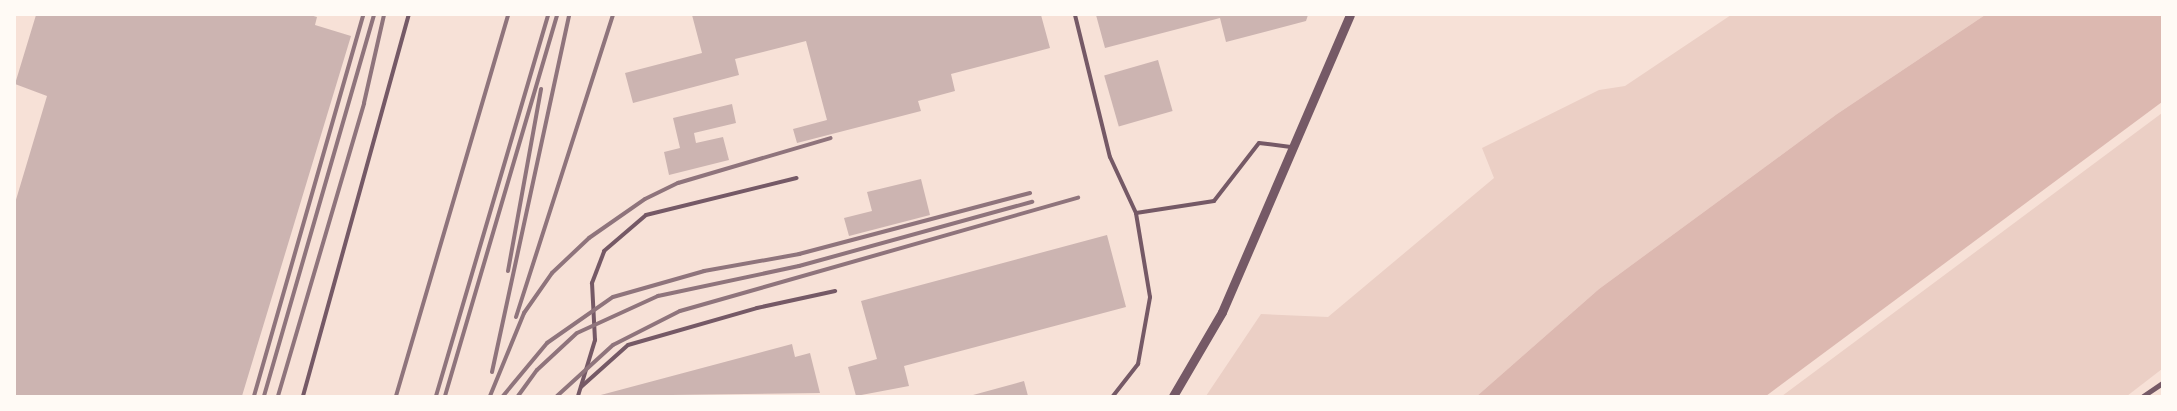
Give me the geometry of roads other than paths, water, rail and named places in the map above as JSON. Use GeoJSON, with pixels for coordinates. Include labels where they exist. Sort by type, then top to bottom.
{"type":"FeatureCollection","features":[{"type":"Feature","properties":{"kind":"street"},"geometry":{"type":"LineString","coordinates":[[1173,396],[1222,312],[1350,15]]}},
{"type":"Feature","properties":{"kind":"street"},"geometry":{"type":"LineString","coordinates":[[2143,396],[2162,383]]}},
{"type":"Feature","properties":{"kind":"lane"},"geometry":{"type":"LineString","coordinates":[[303,396],[410,15]]}},
{"type":"Feature","properties":{"kind":"lane"},"geometry":{"type":"LineString","coordinates":[[1075,15],[1110,157],[1136,213],[1150,297],[1138,364],[1113,396]]}},
{"type":"Feature","properties":{"kind":"lane"},"geometry":{"type":"LineString","coordinates":[[1136,213],[1214,201],[1259,143],[1293,147]]}},
{"type":"Feature","properties":{"kind":"lane"},"geometry":{"type":"LineString","coordinates":[[578,396],[595,340],[592,283],[604,251],[646,215],[797,178]]}},
{"type":"Feature","properties":{"kind":"lane"},"geometry":{"type":"LineString","coordinates":[[579,389],[628,345],[757,308],[835,291]]}},
{"type":"Feature","properties":{"kind":"railway"},"geometry":{"type":"LineString","coordinates":[[254,396],[363,15]]}},
{"type":"Feature","properties":{"kind":"railway"},"geometry":{"type":"LineString","coordinates":[[264,396],[374,15]]}},
{"type":"Feature","properties":{"kind":"railway"},"geometry":{"type":"LineString","coordinates":[[278,396],[364,103],[384,15]]}},
{"type":"Feature","properties":{"kind":"railway"},"geometry":{"type":"LineString","coordinates":[[396,396],[508,15]]}},
{"type":"Feature","properties":{"kind":"railway"},"geometry":{"type":"LineString","coordinates":[[436,396],[548,15]]}},
{"type":"Feature","properties":{"kind":"railway"},"geometry":{"type":"LineString","coordinates":[[445,396],[557,15]]}},
{"type":"Feature","properties":{"kind":"railway"},"geometry":{"type":"LineString","coordinates":[[492,372],[569,15]]}},
{"type":"Feature","properties":{"kind":"railway"},"geometry":{"type":"LineString","coordinates":[[516,317],[613,15]]}},
{"type":"Feature","properties":{"kind":"railway"},"geometry":{"type":"LineString","coordinates":[[508,271],[541,89]]}},
{"type":"Feature","properties":{"kind":"railway"},"geometry":{"type":"LineString","coordinates":[[490,396],[524,313],[552,273],[589,238],[645,199],[678,183],[831,138]]}},
{"type":"Feature","properties":{"kind":"railway"},"geometry":{"type":"LineString","coordinates":[[503,396],[547,343],[613,297],[704,271],[799,254],[1030,193]]}},
{"type":"Feature","properties":{"kind":"railway"},"geometry":{"type":"LineString","coordinates":[[557,396],[613,345],[680,311],[1078,198]]}},
{"type":"Feature","properties":{"kind":"railway"},"geometry":{"type":"LineString","coordinates":[[518,396],[537,370],[577,333],[658,296],[799,266],[1032,202]]}}]}
